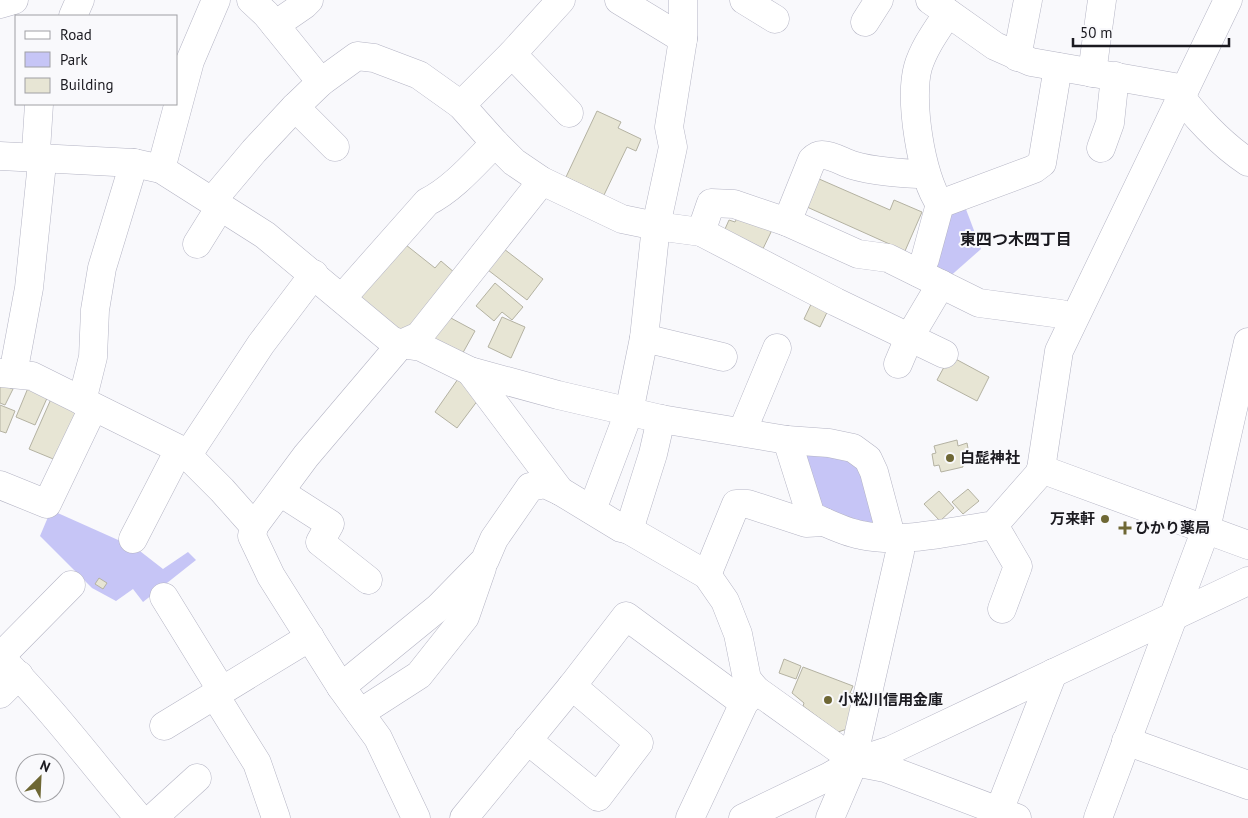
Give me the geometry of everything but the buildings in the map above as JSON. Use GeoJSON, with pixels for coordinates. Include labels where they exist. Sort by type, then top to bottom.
{"type":"FeatureCollection","features":[{"type":"Feature","properties":{"kind":"street"},"geometry":{"type":"LineString","coordinates":[[0,4],[14,0]]}},
{"type":"Feature","properties":{"kind":"street"},"geometry":{"type":"LineString","coordinates":[[73,15],[80,0]]}},
{"type":"Feature","properties":{"kind":"street"},"geometry":{"type":"LineString","coordinates":[[161,169],[190,61],[216,0]]}},
{"type":"Feature","properties":{"kind":"street"},"geometry":{"type":"LineString","coordinates":[[309,0],[304,5],[267,10],[321,82]]}},
{"type":"Feature","properties":{"kind":"street"},"geometry":{"type":"LineString","coordinates":[[461,105],[512,54],[561,0]]}},
{"type":"Feature","properties":{"kind":"street"},"geometry":{"type":"LineString","coordinates":[[619,0],[683,39]]}},
{"type":"Feature","properties":{"kind":"street"},"geometry":{"type":"LineString","coordinates":[[592,510],[629,412],[644,338],[656,226],[673,147],[669,127],[683,39],[683,0]]}},
{"type":"Feature","properties":{"kind":"street"},"geometry":{"type":"LineString","coordinates":[[744,0],[775,19]]}},
{"type":"Feature","properties":{"kind":"street"},"geometry":{"type":"LineString","coordinates":[[1017,57],[1028,0]]}},
{"type":"Feature","properties":{"kind":"street"},"geometry":{"type":"LineString","coordinates":[[1102,0],[1104,74],[1110,123],[1102,148]]}},
{"type":"Feature","properties":{"kind":"street"},"geometry":{"type":"LineString","coordinates":[[787,440],[811,516],[824,522],[861,535],[897,539],[994,525],[1038,475],[1059,351],[1228,0]]}},
{"type":"Feature","properties":{"kind":"street"},"geometry":{"type":"LineString","coordinates":[[898,364],[930,279],[925,259],[940,204],[934,195],[926,174],[915,117],[914,90],[918,66],[930,41],[939,7],[995,46],[1031,62],[1174,87],[1188,108],[1238,156],[1248,162]]}},
{"type":"Feature","properties":{"kind":"street"},"geometry":{"type":"LineString","coordinates":[[512,54],[569,113]]}},
{"type":"Feature","properties":{"kind":"street"},"geometry":{"type":"LineString","coordinates":[[197,244],[216,204],[254,151],[321,82],[357,56],[374,58],[419,75],[461,105],[514,162],[542,181],[622,219],[700,232],[836,302],[944,354]]}},
{"type":"Feature","properties":{"kind":"street"},"geometry":{"type":"LineString","coordinates":[[940,204],[1034,170],[1042,163],[1058,67]]}},
{"type":"Feature","properties":{"kind":"street"},"geometry":{"type":"LineString","coordinates":[[39,105],[36,151],[42,163],[29,288],[6,373],[32,376],[183,453],[222,490],[254,526]]}},
{"type":"Feature","properties":{"kind":"street"},"geometry":{"type":"LineString","coordinates":[[296,107],[335,147]]}},
{"type":"Feature","properties":{"kind":"street"},"geometry":{"type":"LineString","coordinates":[[342,298],[427,202],[436,198],[466,172],[495,143]]}},
{"type":"Feature","properties":{"kind":"street"},"geometry":{"type":"LineString","coordinates":[[0,156],[134,163],[161,169],[265,235],[391,340],[401,344],[421,347],[470,371],[558,395],[661,419],[787,440],[829,443],[853,448],[868,459],[874,472],[890,532],[897,539],[900,552],[855,750],[854,762],[830,818]]}},
{"type":"Feature","properties":{"kind":"street"},"geometry":{"type":"LineString","coordinates":[[787,222],[812,160],[817,156],[828,156],[854,166],[911,174],[926,174]]}},
{"type":"Feature","properties":{"kind":"street"},"geometry":{"type":"LineString","coordinates":[[0,485],[47,504],[88,405],[95,310],[102,268],[134,163]]}},
{"type":"Feature","properties":{"kind":"street"},"geometry":{"type":"LineString","coordinates":[[416,818],[378,738],[341,687],[271,576],[252,536],[254,526],[306,456],[401,344],[419,336],[542,181]]}},
{"type":"Feature","properties":{"kind":"street"},"geometry":{"type":"LineString","coordinates":[[700,232],[711,202],[734,204],[787,222],[858,254],[888,258],[979,303],[1061,314],[1074,318]]}},
{"type":"Feature","properties":{"kind":"street"},"geometry":{"type":"LineString","coordinates":[[133,539],[183,453],[314,274]]}},
{"type":"Feature","properties":{"kind":"street"},"geometry":{"type":"LineString","coordinates":[[644,338],[723,357]]}},
{"type":"Feature","properties":{"kind":"street"},"geometry":{"type":"LineString","coordinates":[[1098,818],[1206,528],[1248,342]]}},
{"type":"Feature","properties":{"kind":"street"},"geometry":{"type":"LineString","coordinates":[[742,432],[777,348]]}},
{"type":"Feature","properties":{"kind":"street"},"geometry":{"type":"LineString","coordinates":[[470,371],[560,491]]}},
{"type":"Feature","properties":{"kind":"street"},"geometry":{"type":"LineString","coordinates":[[629,530],[653,454],[661,419]]}},
{"type":"Feature","properties":{"kind":"street"},"geometry":{"type":"LineString","coordinates":[[1040,470],[1248,544]]}},
{"type":"Feature","properties":{"kind":"street"},"geometry":{"type":"LineString","coordinates":[[360,713],[419,675],[465,616],[494,540],[530,487],[545,484],[707,575],[725,602],[738,634],[750,697],[690,818]]}},
{"type":"Feature","properties":{"kind":"street"},"geometry":{"type":"LineString","coordinates":[[280,492],[330,524],[320,542],[368,580]]}},
{"type":"Feature","properties":{"kind":"street"},"geometry":{"type":"LineString","coordinates":[[707,575],[736,504],[748,504],[806,523],[824,522]]}},
{"type":"Feature","properties":{"kind":"street"},"geometry":{"type":"LineString","coordinates":[[994,525],[1018,566],[1002,609]]}},
{"type":"Feature","properties":{"kind":"street"},"geometry":{"type":"LineString","coordinates":[[341,687],[439,607],[485,560]]}},
{"type":"Feature","properties":{"kind":"street"},"geometry":{"type":"LineString","coordinates":[[744,818],[830,776],[854,762],[891,750],[1248,580]]}},
{"type":"Feature","properties":{"kind":"street"},"geometry":{"type":"LineString","coordinates":[[70,585],[5,671],[52,710],[139,818]]}},
{"type":"Feature","properties":{"kind":"street"},"geometry":{"type":"LineString","coordinates":[[164,597],[217,683],[219,702],[257,763],[276,818]]}},
{"type":"Feature","properties":{"kind":"street"},"geometry":{"type":"LineString","coordinates":[[0,631],[22,607]]}},
{"type":"Feature","properties":{"kind":"street"},"geometry":{"type":"LineString","coordinates":[[464,818],[572,686],[626,616],[750,697],[837,748],[854,762],[885,768],[1008,815],[1053,673]]}},
{"type":"Feature","properties":{"kind":"street"},"geometry":{"type":"LineString","coordinates":[[164,726],[310,637]]}},
{"type":"Feature","properties":{"kind":"street"},"geometry":{"type":"LineString","coordinates":[[528,740],[598,798],[639,742],[572,686]]}},
{"type":"Feature","properties":{"kind":"street"},"geometry":{"type":"LineString","coordinates":[[1126,741],[1248,785]]}},
{"type":"Feature","properties":{"kind":"street"},"geometry":{"type":"LineString","coordinates":[[153,818],[197,778]]}},
{"type":"Feature","properties":{"kind":"green space"},"geometry":{"type":"Polygon","coordinates":[[[964,204],[981,249],[947,279],[932,270],[947,209],[964,204]]]}},
{"type":"Feature","properties":{"kind":"green space"},"geometry":{"type":"Polygon","coordinates":[[[801,453],[826,453],[849,460],[859,467],[880,527],[817,511],[801,453]]]}},
{"type":"Feature","properties":{"kind":"green space"},"geometry":{"type":"Polygon","coordinates":[[[51,510],[136,548],[163,569],[188,552],[196,560],[143,602],[133,589],[116,601],[92,588],[40,536],[51,510]]]}},
{"type":"Feature","properties":{"kind":"place","name":"白髭神社"},"geometry":{"type":"Point","coordinates":[950,458]}},
{"type":"Feature","properties":{"kind":"place","name":"万来軒"},"geometry":{"type":"Point","coordinates":[1105,519]}},
{"type":"Feature","properties":{"kind":"place","name":"ひかり薬局"},"geometry":{"type":"Point","coordinates":[1125,528]}},
{"type":"Feature","properties":{"kind":"place","name":"小松川信用金庫"},"geometry":{"type":"Point","coordinates":[828,700]}},
{"type":"Feature","properties":{"kind":"district","name":"東四つ木四丁目"},"geometry":{"type":"Point","coordinates":[1016,239]}}]}
